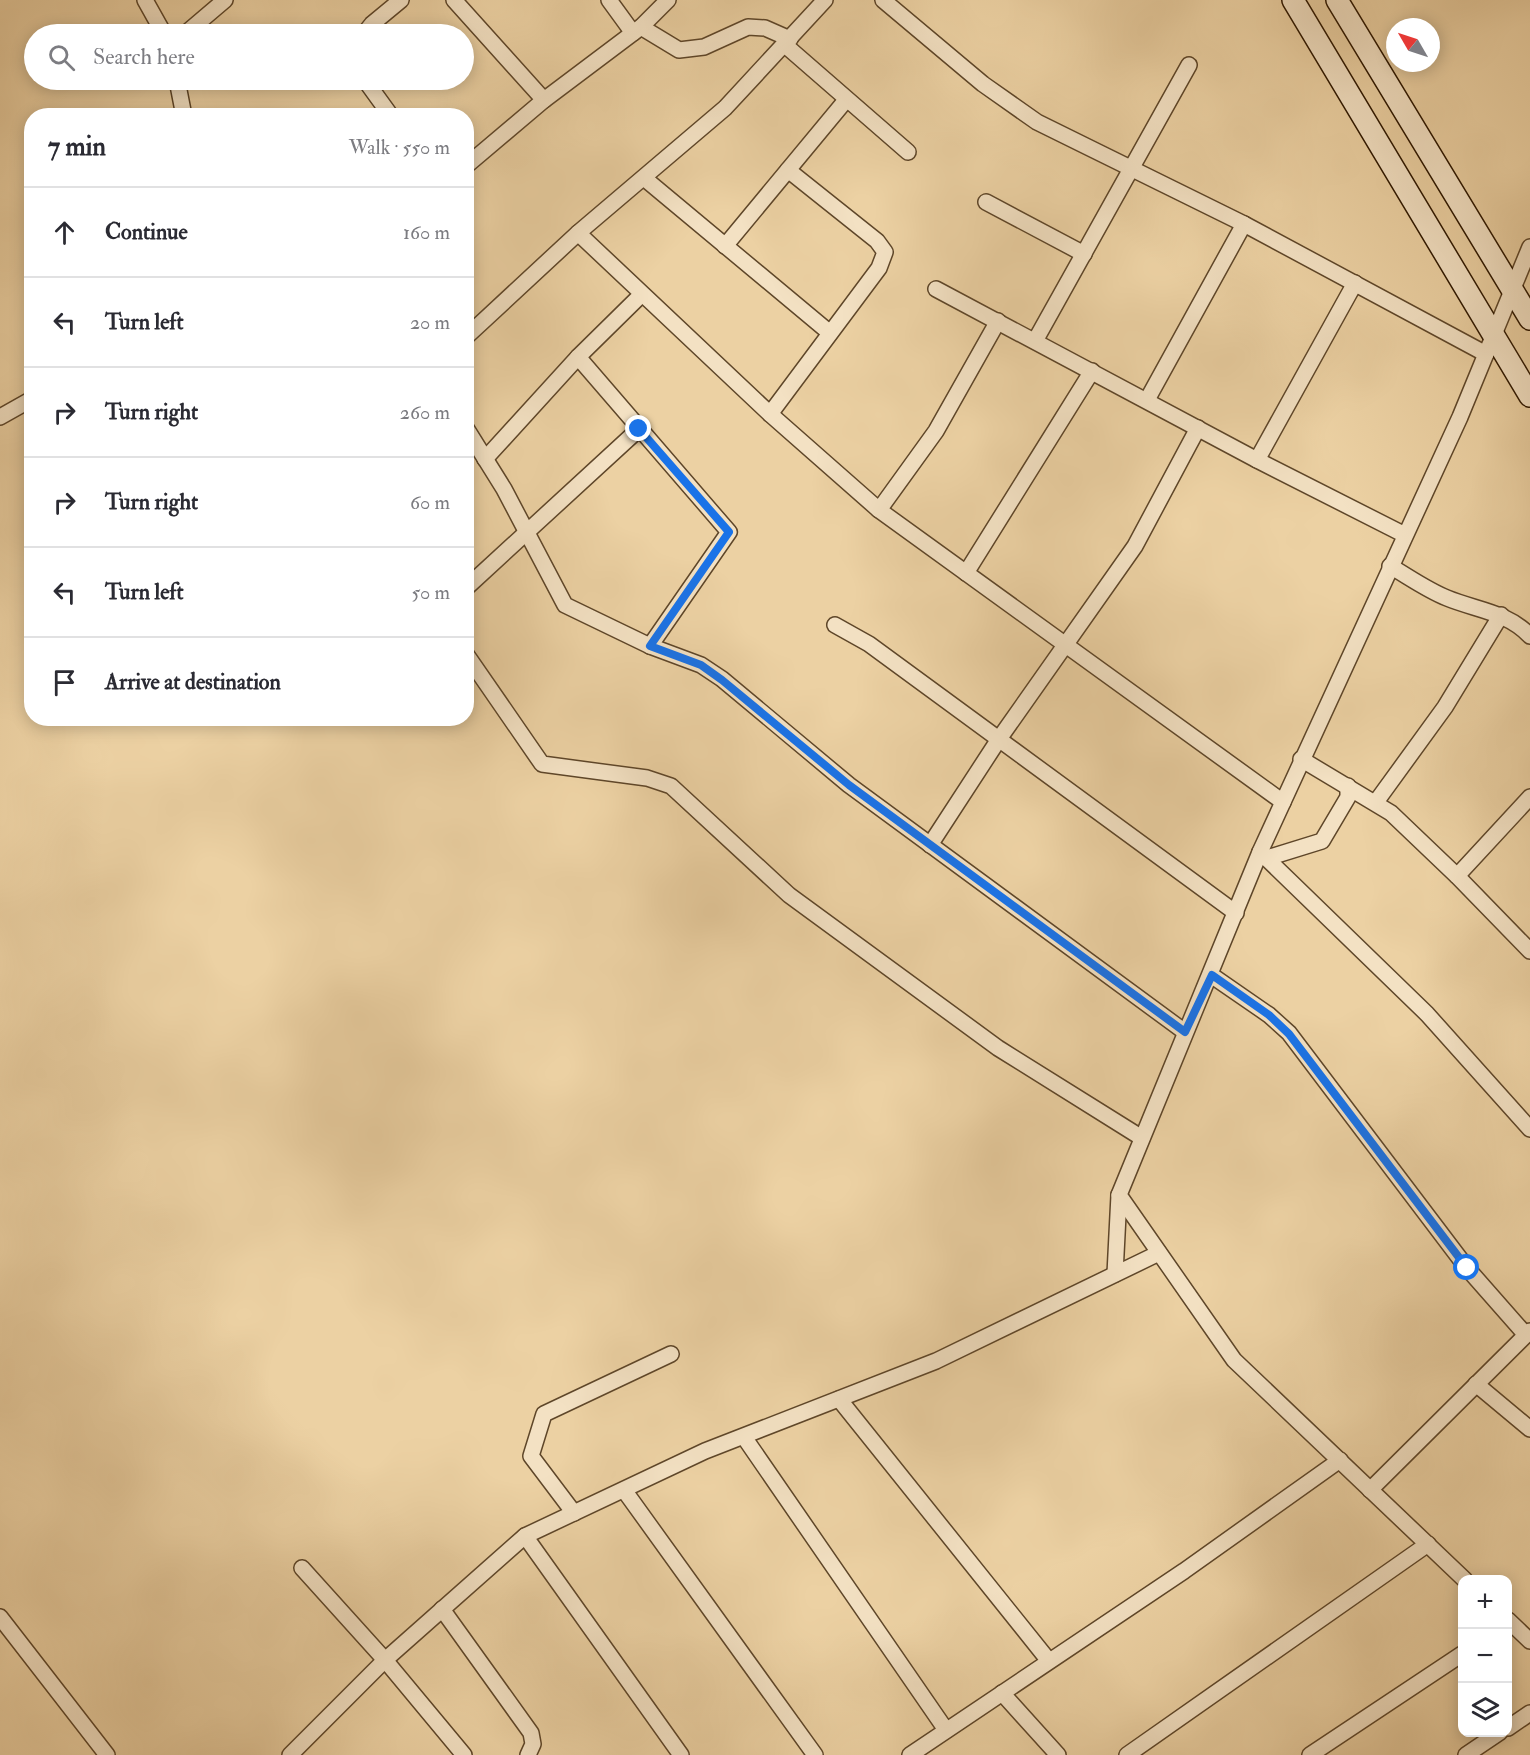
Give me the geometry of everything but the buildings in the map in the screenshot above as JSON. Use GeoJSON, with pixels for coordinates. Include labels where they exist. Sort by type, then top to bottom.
{"type":"FeatureCollection","features":[{"type":"Feature","properties":{"kind":"main road"},"geometry":{"type":"LineString","coordinates":[[1293,0],[1490,344],[1530,396]]}},
{"type":"Feature","properties":{"kind":"main road"},"geometry":{"type":"LineString","coordinates":[[1337,0],[1530,319]]}},
{"type":"Feature","properties":{"kind":"street"},"geometry":{"type":"LineString","coordinates":[[145,0],[158,24]]}},
{"type":"Feature","properties":{"kind":"street"},"geometry":{"type":"LineString","coordinates":[[197,24],[225,0]]}},
{"type":"Feature","properties":{"kind":"street"},"geometry":{"type":"LineString","coordinates":[[372,24],[401,0]]}},
{"type":"Feature","properties":{"kind":"street"},"geometry":{"type":"LineString","coordinates":[[454,0],[544,100]]}},
{"type":"Feature","properties":{"kind":"street"},"geometry":{"type":"LineString","coordinates":[[609,0],[637,30],[679,50],[704,47],[748,27],[765,28],[787,42],[846,100],[908,152]]}},
{"type":"Feature","properties":{"kind":"street"},"geometry":{"type":"LineString","coordinates":[[474,159],[544,100],[637,30],[668,0]]}},
{"type":"Feature","properties":{"kind":"street"},"geometry":{"type":"LineString","coordinates":[[474,330],[578,232],[725,108],[825,0]]}},
{"type":"Feature","properties":{"kind":"street"},"geometry":{"type":"LineString","coordinates":[[883,0],[1008,103],[1037,122],[1132,167],[1355,282],[1490,344]]}},
{"type":"Feature","properties":{"kind":"street"},"geometry":{"type":"LineString","coordinates":[[1035,341],[1189,65]]}},
{"type":"Feature","properties":{"kind":"street"},"geometry":{"type":"LineString","coordinates":[[179,90],[182,108]]}},
{"type":"Feature","properties":{"kind":"street"},"geometry":{"type":"LineString","coordinates":[[372,90],[385,108]]}},
{"type":"Feature","properties":{"kind":"street"},"geometry":{"type":"LineString","coordinates":[[725,246],[846,100]]}},
{"type":"Feature","properties":{"kind":"street"},"geometry":{"type":"LineString","coordinates":[[770,414],[879,268],[885,252],[877,241],[788,170]]}},
{"type":"Feature","properties":{"kind":"street"},"geometry":{"type":"LineString","coordinates":[[644,178],[830,333]]}},
{"type":"Feature","properties":{"kind":"street"},"geometry":{"type":"LineString","coordinates":[[986,202],[1084,254]]}},
{"type":"Feature","properties":{"kind":"street"},"geometry":{"type":"LineString","coordinates":[[1147,400],[1244,224]]}},
{"type":"Feature","properties":{"kind":"street"},"geometry":{"type":"LineString","coordinates":[[578,232],[641,295],[770,414],[879,510],[1283,802]]}},
{"type":"Feature","properties":{"kind":"street"},"geometry":{"type":"LineString","coordinates":[[1115,1274],[1119,1195],[1142,1138],[1236,913],[1264,855],[1301,759],[1405,535],[1490,344],[1530,247]]}},
{"type":"Feature","properties":{"kind":"street"},"geometry":{"type":"LineString","coordinates":[[1257,460],[1355,282]]}},
{"type":"Feature","properties":{"kind":"street"},"geometry":{"type":"LineString","coordinates":[[936,289],[1257,460],[1405,535]]}},
{"type":"Feature","properties":{"kind":"street"},"geometry":{"type":"LineString","coordinates":[[485,459],[578,357],[641,295]]}},
{"type":"Feature","properties":{"kind":"street"},"geometry":{"type":"LineString","coordinates":[[879,510],[936,431],[998,321]]}},
{"type":"Feature","properties":{"kind":"street"},"geometry":{"type":"LineString","coordinates":[[578,357],[729,532],[650,646]]}},
{"type":"Feature","properties":{"kind":"street"},"geometry":{"type":"LineString","coordinates":[[966,573],[1092,371]]}},
{"type":"Feature","properties":{"kind":"street"},"geometry":{"type":"LineString","coordinates":[[0,417],[24,404]]}},
{"type":"Feature","properties":{"kind":"street"},"geometry":{"type":"LineString","coordinates":[[930,845],[999,739],[1135,546],[1198,428]]}},
{"type":"Feature","properties":{"kind":"street"},"geometry":{"type":"LineString","coordinates":[[474,581],[639,429]]}},
{"type":"Feature","properties":{"kind":"street"},"geometry":{"type":"LineString","coordinates":[[474,441],[565,605],[650,646],[701,665],[849,785],[1185,1032]]}},
{"type":"Feature","properties":{"kind":"street"},"geometry":{"type":"LineString","coordinates":[[1390,566],[1443,596],[1502,615],[1522,627],[1530,636]]}},
{"type":"Feature","properties":{"kind":"street"},"geometry":{"type":"LineString","coordinates":[[1376,802],[1445,707],[1502,615]]}},
{"type":"Feature","properties":{"kind":"street"},"geometry":{"type":"LineString","coordinates":[[835,625],[869,644],[1236,913]]}},
{"type":"Feature","properties":{"kind":"street"},"geometry":{"type":"LineString","coordinates":[[474,666],[542,764],[647,778],[670,786],[789,895],[998,1048],[1142,1138]]}},
{"type":"Feature","properties":{"kind":"street"},"geometry":{"type":"LineString","coordinates":[[1301,759],[1376,802],[1457,876],[1530,951]]}},
{"type":"Feature","properties":{"kind":"street"},"geometry":{"type":"LineString","coordinates":[[1264,855],[1322,841],[1348,797],[1348,786]]}},
{"type":"Feature","properties":{"kind":"street"},"geometry":{"type":"LineString","coordinates":[[1457,876],[1530,797]]}},
{"type":"Feature","properties":{"kind":"street"},"geometry":{"type":"LineString","coordinates":[[1264,855],[1427,1014],[1530,1129]]}},
{"type":"Feature","properties":{"kind":"street"},"geometry":{"type":"LineString","coordinates":[[1212,975],[1269,1015],[1289,1034],[1467,1268],[1528,1333],[1371,1490]]}},
{"type":"Feature","properties":{"kind":"street"},"geometry":{"type":"LineString","coordinates":[[1119,1195],[1234,1360],[1460,1575]]}},
{"type":"Feature","properties":{"kind":"street"},"geometry":{"type":"LineString","coordinates":[[290,1755],[385,1660],[525,1536],[744,1437],[936,1361],[1159,1253]]}},
{"type":"Feature","properties":{"kind":"street"},"geometry":{"type":"LineString","coordinates":[[574,1513],[531,1456],[544,1413],[671,1354]]}},
{"type":"Feature","properties":{"kind":"street"},"geometry":{"type":"LineString","coordinates":[[1476,1384],[1530,1429]]}},
{"type":"Feature","properties":{"kind":"street"},"geometry":{"type":"LineString","coordinates":[[839,1399],[1050,1661]]}},
{"type":"Feature","properties":{"kind":"street"},"geometry":{"type":"LineString","coordinates":[[744,1437],[946,1730]]}},
{"type":"Feature","properties":{"kind":"street"},"geometry":{"type":"LineString","coordinates":[[910,1755],[1184,1571],[1340,1460]]}},
{"type":"Feature","properties":{"kind":"street"},"geometry":{"type":"LineString","coordinates":[[624,1490],[815,1755]]}},
{"type":"Feature","properties":{"kind":"street"},"geometry":{"type":"LineString","coordinates":[[525,1536],[681,1755]]}},
{"type":"Feature","properties":{"kind":"street"},"geometry":{"type":"LineString","coordinates":[[1127,1755],[1428,1544]]}},
{"type":"Feature","properties":{"kind":"street"},"geometry":{"type":"LineString","coordinates":[[302,1568],[385,1660],[464,1755]]}},
{"type":"Feature","properties":{"kind":"street"},"geometry":{"type":"LineString","coordinates":[[442,1609],[531,1733],[533,1744],[528,1755]]}},
{"type":"Feature","properties":{"kind":"street"},"geometry":{"type":"LineString","coordinates":[[0,1617],[107,1755]]}},
{"type":"Feature","properties":{"kind":"street"},"geometry":{"type":"LineString","coordinates":[[1512,1624],[1530,1641]]}},
{"type":"Feature","properties":{"kind":"street"},"geometry":{"type":"LineString","coordinates":[[1310,1755],[1458,1657]]}},
{"type":"Feature","properties":{"kind":"street"},"geometry":{"type":"LineString","coordinates":[[1002,1693],[1058,1755]]}},
{"type":"Feature","properties":{"kind":"street"},"geometry":{"type":"LineString","coordinates":[[1512,1725],[1530,1713]]}},
{"type":"Feature","properties":{"kind":"street"},"geometry":{"type":"LineString","coordinates":[[1466,1755],[1493,1737]]}},
{"type":"Feature","properties":{"kind":"route"},"geometry":{"type":"LineString","coordinates":[[639,429],[729,532],[650,646],[701,665],[722,680],[849,785],[1185,1032],[1212,975],[1269,1015],[1289,1034],[1467,1268]]}}]}
